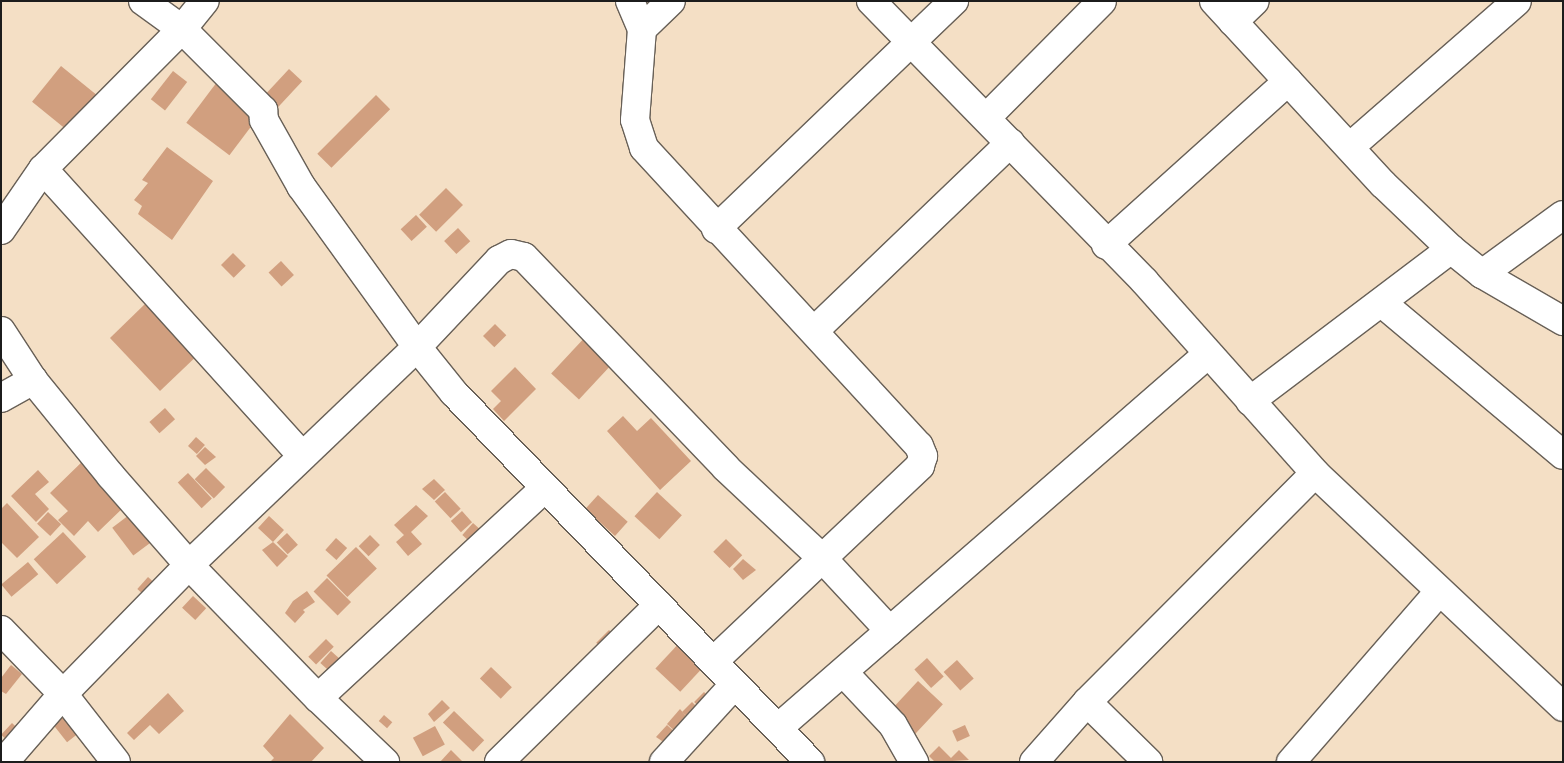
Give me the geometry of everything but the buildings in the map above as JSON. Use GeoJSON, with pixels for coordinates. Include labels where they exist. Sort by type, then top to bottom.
{"type":"FeatureCollection","features":[{"type":"Feature","properties":{"kind":"street"},"geometry":{"type":"LineString","coordinates":[[143,1],[182,29],[263,110],[264,120],[284,160],[416,347],[454,393],[810,762]]}},
{"type":"Feature","properties":{"kind":"street"},"geometry":{"type":"LineString","coordinates":[[1,230],[43,169],[182,29],[205,1]]}},
{"type":"Feature","properties":{"kind":"street"},"geometry":{"type":"LineString","coordinates":[[630,1],[642,29],[637,134],[644,148],[716,229],[814,331],[919,446],[923,456],[920,466],[714,661]]}},
{"type":"Feature","properties":{"kind":"street"},"geometry":{"type":"LineString","coordinates":[[642,29],[671,1]]}},
{"type":"Feature","properties":{"kind":"street"},"geometry":{"type":"LineString","coordinates":[[871,1],[909,42],[987,117],[1106,245],[1145,282],[1316,473],[1438,592],[1563,707]]}},
{"type":"Feature","properties":{"kind":"street"},"geometry":{"type":"LineString","coordinates":[[716,229],[909,42],[954,1]]}},
{"type":"Feature","properties":{"kind":"street"},"geometry":{"type":"LineString","coordinates":[[987,117],[1102,1]]}},
{"type":"Feature","properties":{"kind":"street"},"geometry":{"type":"LineString","coordinates":[[1214,1],[1351,146],[1384,184],[1451,250],[1482,274],[1563,320]]}},
{"type":"Feature","properties":{"kind":"street"},"geometry":{"type":"LineString","coordinates":[[1233,22],[1255,1]]}},
{"type":"Feature","properties":{"kind":"street"},"geometry":{"type":"LineString","coordinates":[[1351,146],[1517,1]]}},
{"type":"Feature","properties":{"kind":"street"},"geometry":{"type":"LineString","coordinates":[[1106,245],[1288,80]]}},
{"type":"Feature","properties":{"kind":"street"},"geometry":{"type":"LineString","coordinates":[[814,331],[1010,143]]}},
{"type":"Feature","properties":{"kind":"street"},"geometry":{"type":"LineString","coordinates":[[43,169],[301,455]]}},
{"type":"Feature","properties":{"kind":"street"},"geometry":{"type":"LineString","coordinates":[[1482,274],[1563,215]]}},
{"type":"Feature","properties":{"kind":"street"},"geometry":{"type":"LineString","coordinates":[[1250,401],[1451,250]]}},
{"type":"Feature","properties":{"kind":"street"},"geometry":{"type":"LineString","coordinates":[[4,762],[63,694],[189,564],[416,347],[500,260],[512,254],[524,257],[726,468],[823,558],[890,632]]}},
{"type":"Feature","properties":{"kind":"street"},"geometry":{"type":"LineString","coordinates":[[1382,303],[1563,455]]}},
{"type":"Feature","properties":{"kind":"street"},"geometry":{"type":"LineString","coordinates":[[1,331],[33,380],[111,476],[189,564],[318,698],[385,762]]}},
{"type":"Feature","properties":{"kind":"street"},"geometry":{"type":"LineString","coordinates":[[778,728],[844,673],[1208,354]]}},
{"type":"Feature","properties":{"kind":"street"},"geometry":{"type":"LineString","coordinates":[[1,398],[33,380]]}},
{"type":"Feature","properties":{"kind":"street"},"geometry":{"type":"LineString","coordinates":[[1034,762],[1087,702],[1316,473]]}},
{"type":"Feature","properties":{"kind":"street"},"geometry":{"type":"LineString","coordinates":[[318,698],[545,488]]}},
{"type":"Feature","properties":{"kind":"street"},"geometry":{"type":"LineString","coordinates":[[1291,762],[1438,592]]}},
{"type":"Feature","properties":{"kind":"street"},"geometry":{"type":"LineString","coordinates":[[499,762],[659,605]]}},
{"type":"Feature","properties":{"kind":"street"},"geometry":{"type":"LineString","coordinates":[[1,630],[63,694],[116,762]]}},
{"type":"Feature","properties":{"kind":"street"},"geometry":{"type":"LineString","coordinates":[[844,673],[894,725],[907,758]]}},
{"type":"Feature","properties":{"kind":"street"},"geometry":{"type":"LineString","coordinates":[[676,757],[735,684]]}},
{"type":"Feature","properties":{"kind":"street"},"geometry":{"type":"LineString","coordinates":[[1087,702],[1148,762]]}}]}
